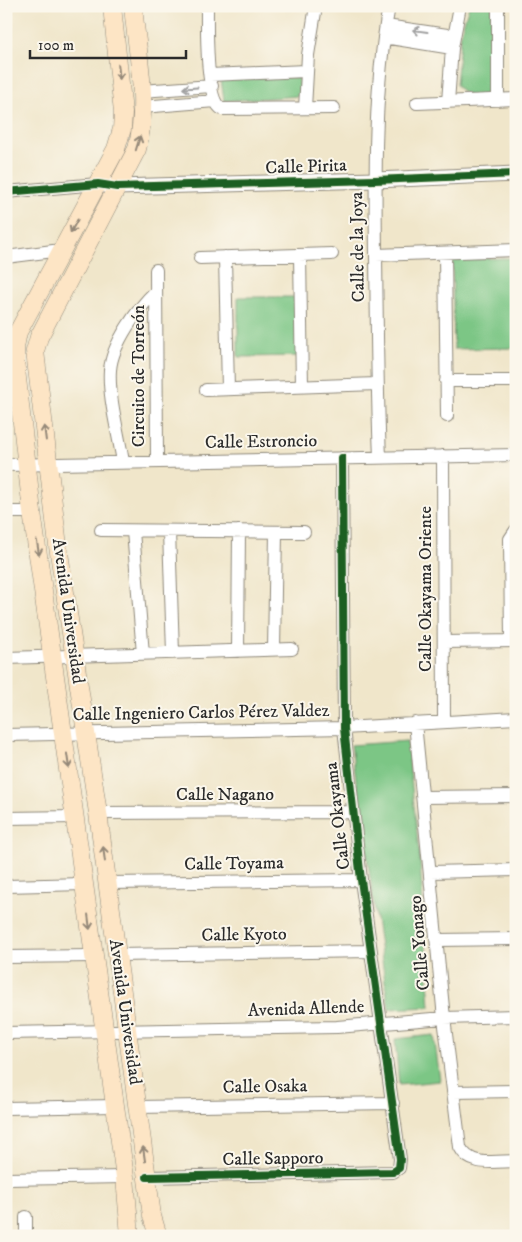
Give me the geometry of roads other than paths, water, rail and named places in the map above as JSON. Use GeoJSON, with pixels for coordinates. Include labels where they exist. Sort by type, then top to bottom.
{"type":"FeatureCollection","features":[{"type":"Feature","properties":{"kind":"main road","name":"Avenida Universidad"},"geometry":{"type":"LineString","coordinates":[[112,6],[123,113],[122,129],[116,149],[98,184],[12,333],[14,347],[12,400],[27,464],[32,512],[125,1177],[130,1236]]}},
{"type":"Feature","properties":{"kind":"main road","name":"Avenida Universidad"},"geometry":{"type":"LineString","coordinates":[[132,6],[142,99],[141,134],[137,150],[39,337],[36,362],[74,657],[87,734],[152,1216],[158,1236]]}},
{"type":"Feature","properties":{"kind":"street"},"geometry":{"type":"LineString","coordinates":[[207,6],[211,81],[214,101],[222,109],[334,108]]}},
{"type":"Feature","properties":{"kind":"street"},"geometry":{"type":"LineString","coordinates":[[305,108],[306,71],[316,6]]}},
{"type":"Feature","properties":{"kind":"street","name":"Calle de la Joya"},"geometry":{"type":"LineString","coordinates":[[380,457],[377,384],[376,124],[389,6]]}},
{"type":"Feature","properties":{"kind":"street"},"geometry":{"type":"LineString","coordinates":[[448,102],[453,42],[460,6]]}},
{"type":"Feature","properties":{"kind":"street"},"geometry":{"type":"LineString","coordinates":[[498,6],[498,100]]}},
{"type":"Feature","properties":{"kind":"street"},"geometry":{"type":"LineString","coordinates":[[385,32],[453,42]]}},
{"type":"Feature","properties":{"kind":"street"},"geometry":{"type":"LineString","coordinates":[[142,99],[211,81],[306,71]]}},
{"type":"Feature","properties":{"kind":"street"},"geometry":{"type":"LineString","coordinates":[[142,99],[214,101]]}},
{"type":"Feature","properties":{"kind":"street"},"geometry":{"type":"LineString","coordinates":[[417,103],[516,99]]}},
{"type":"Feature","properties":{"kind":"street","name":"Calle Pirita"},"geometry":{"type":"LineString","coordinates":[[98,184],[117,187],[516,174]]}},
{"type":"Feature","properties":{"kind":"street"},"geometry":{"type":"LineString","coordinates":[[6,192],[98,184]]}},
{"type":"Feature","properties":{"kind":"street"},"geometry":{"type":"LineString","coordinates":[[6,257],[61,250]]}},
{"type":"Feature","properties":{"kind":"street"},"geometry":{"type":"LineString","coordinates":[[376,255],[516,250]]}},
{"type":"Feature","properties":{"kind":"street"},"geometry":{"type":"LineString","coordinates":[[445,253],[447,416]]}},
{"type":"Feature","properties":{"kind":"street"},"geometry":{"type":"LineString","coordinates":[[200,258],[332,254]]}},
{"type":"Feature","properties":{"kind":"street"},"geometry":{"type":"LineString","coordinates":[[300,255],[302,386]]}},
{"type":"Feature","properties":{"kind":"street"},"geometry":{"type":"LineString","coordinates":[[225,257],[228,389]]}},
{"type":"Feature","properties":{"kind":"street","name":"Circuito de Torreón"},"geometry":{"type":"LineString","coordinates":[[156,270],[157,462]]}},
{"type":"Feature","properties":{"kind":"street","name":"Circuito de Torreón"},"geometry":{"type":"LineString","coordinates":[[123,462],[110,381],[112,358],[135,314],[156,290]]}},
{"type":"Feature","properties":{"kind":"street"},"geometry":{"type":"LineString","coordinates":[[446,381],[516,381]]}},
{"type":"Feature","properties":{"kind":"street"},"geometry":{"type":"LineString","coordinates":[[206,390],[377,384]]}},
{"type":"Feature","properties":{"kind":"street","name":"Calle Estroncio"},"geometry":{"type":"LineString","coordinates":[[6,465],[516,455]]}},
{"type":"Feature","properties":{"kind":"street","name":"Calle Okayama Oriente"},"geometry":{"type":"LineString","coordinates":[[443,456],[444,721]]}},
{"type":"Feature","properties":{"kind":"street","name":"Calle Okayama"},"geometry":{"type":"LineString","coordinates":[[342,458],[344,728],[352,812],[393,1103],[400,1159],[399,1168]]}},
{"type":"Feature","properties":{"kind":"street"},"geometry":{"type":"LineString","coordinates":[[6,512],[32,512]]}},
{"type":"Feature","properties":{"kind":"street"},"geometry":{"type":"LineString","coordinates":[[101,530],[304,532]]}},
{"type":"Feature","properties":{"kind":"street"},"geometry":{"type":"LineString","coordinates":[[133,531],[143,654]]}},
{"type":"Feature","properties":{"kind":"street"},"geometry":{"type":"LineString","coordinates":[[169,531],[174,653]]}},
{"type":"Feature","properties":{"kind":"street"},"geometry":{"type":"LineString","coordinates":[[444,642],[513,641],[510,539],[514,531]]}},
{"type":"Feature","properties":{"kind":"street"},"geometry":{"type":"LineString","coordinates":[[238,651],[239,532]]}},
{"type":"Feature","properties":{"kind":"street"},"geometry":{"type":"LineString","coordinates":[[274,650],[276,532]]}},
{"type":"Feature","properties":{"kind":"street"},"geometry":{"type":"LineString","coordinates":[[6,658],[292,650]]}},
{"type":"Feature","properties":{"kind":"street","name":"Calle Ingeniero Carlos Pérez Valdez"},"geometry":{"type":"LineString","coordinates":[[6,735],[344,728],[516,718]]}},
{"type":"Feature","properties":{"kind":"street","name":"Calle Yonago"},"geometry":{"type":"LineString","coordinates":[[415,723],[444,1018],[460,1147],[467,1158],[474,1161],[516,1161]]}},
{"type":"Feature","properties":{"kind":"street"},"geometry":{"type":"LineString","coordinates":[[423,797],[516,796]]}},
{"type":"Feature","properties":{"kind":"street","name":"Calle Nagano"},"geometry":{"type":"LineString","coordinates":[[98,813],[352,812]]}},
{"type":"Feature","properties":{"kind":"street"},"geometry":{"type":"LineString","coordinates":[[6,818],[76,817]]}},
{"type":"Feature","properties":{"kind":"street"},"geometry":{"type":"LineString","coordinates":[[431,872],[516,870]]}},
{"type":"Feature","properties":{"kind":"street","name":"Calle Toyama"},"geometry":{"type":"LineString","coordinates":[[107,884],[361,880]]}},
{"type":"Feature","properties":{"kind":"street"},"geometry":{"type":"LineString","coordinates":[[6,886],[84,884]]}},
{"type":"Feature","properties":{"kind":"street"},"geometry":{"type":"LineString","coordinates":[[437,940],[516,939]]}},
{"type":"Feature","properties":{"kind":"street","name":"Calle Kyoto"},"geometry":{"type":"LineString","coordinates":[[117,955],[371,950]]}},
{"type":"Feature","properties":{"kind":"street"},"geometry":{"type":"LineString","coordinates":[[6,957],[94,956]]}},
{"type":"Feature","properties":{"kind":"street","name":"Avenida Allende"},"geometry":{"type":"LineString","coordinates":[[6,1032],[336,1027],[444,1018],[516,1016]]}},
{"type":"Feature","properties":{"kind":"street"},"geometry":{"type":"LineString","coordinates":[[454,1092],[516,1091]]}},
{"type":"Feature","properties":{"kind":"street","name":"Calle Osaka"},"geometry":{"type":"LineString","coordinates":[[138,1107],[393,1103]]}},
{"type":"Feature","properties":{"kind":"street"},"geometry":{"type":"LineString","coordinates":[[6,1108],[115,1106]]}},
{"type":"Feature","properties":{"kind":"street","name":"Calle Sapporo"},"geometry":{"type":"LineString","coordinates":[[147,1177],[393,1172],[399,1168]]}},
{"type":"Feature","properties":{"kind":"street"},"geometry":{"type":"LineString","coordinates":[[6,1179],[125,1177]]}},
{"type":"Feature","properties":{"kind":"street"},"geometry":{"type":"LineString","coordinates":[[26,1217],[26,1236]]}}]}
